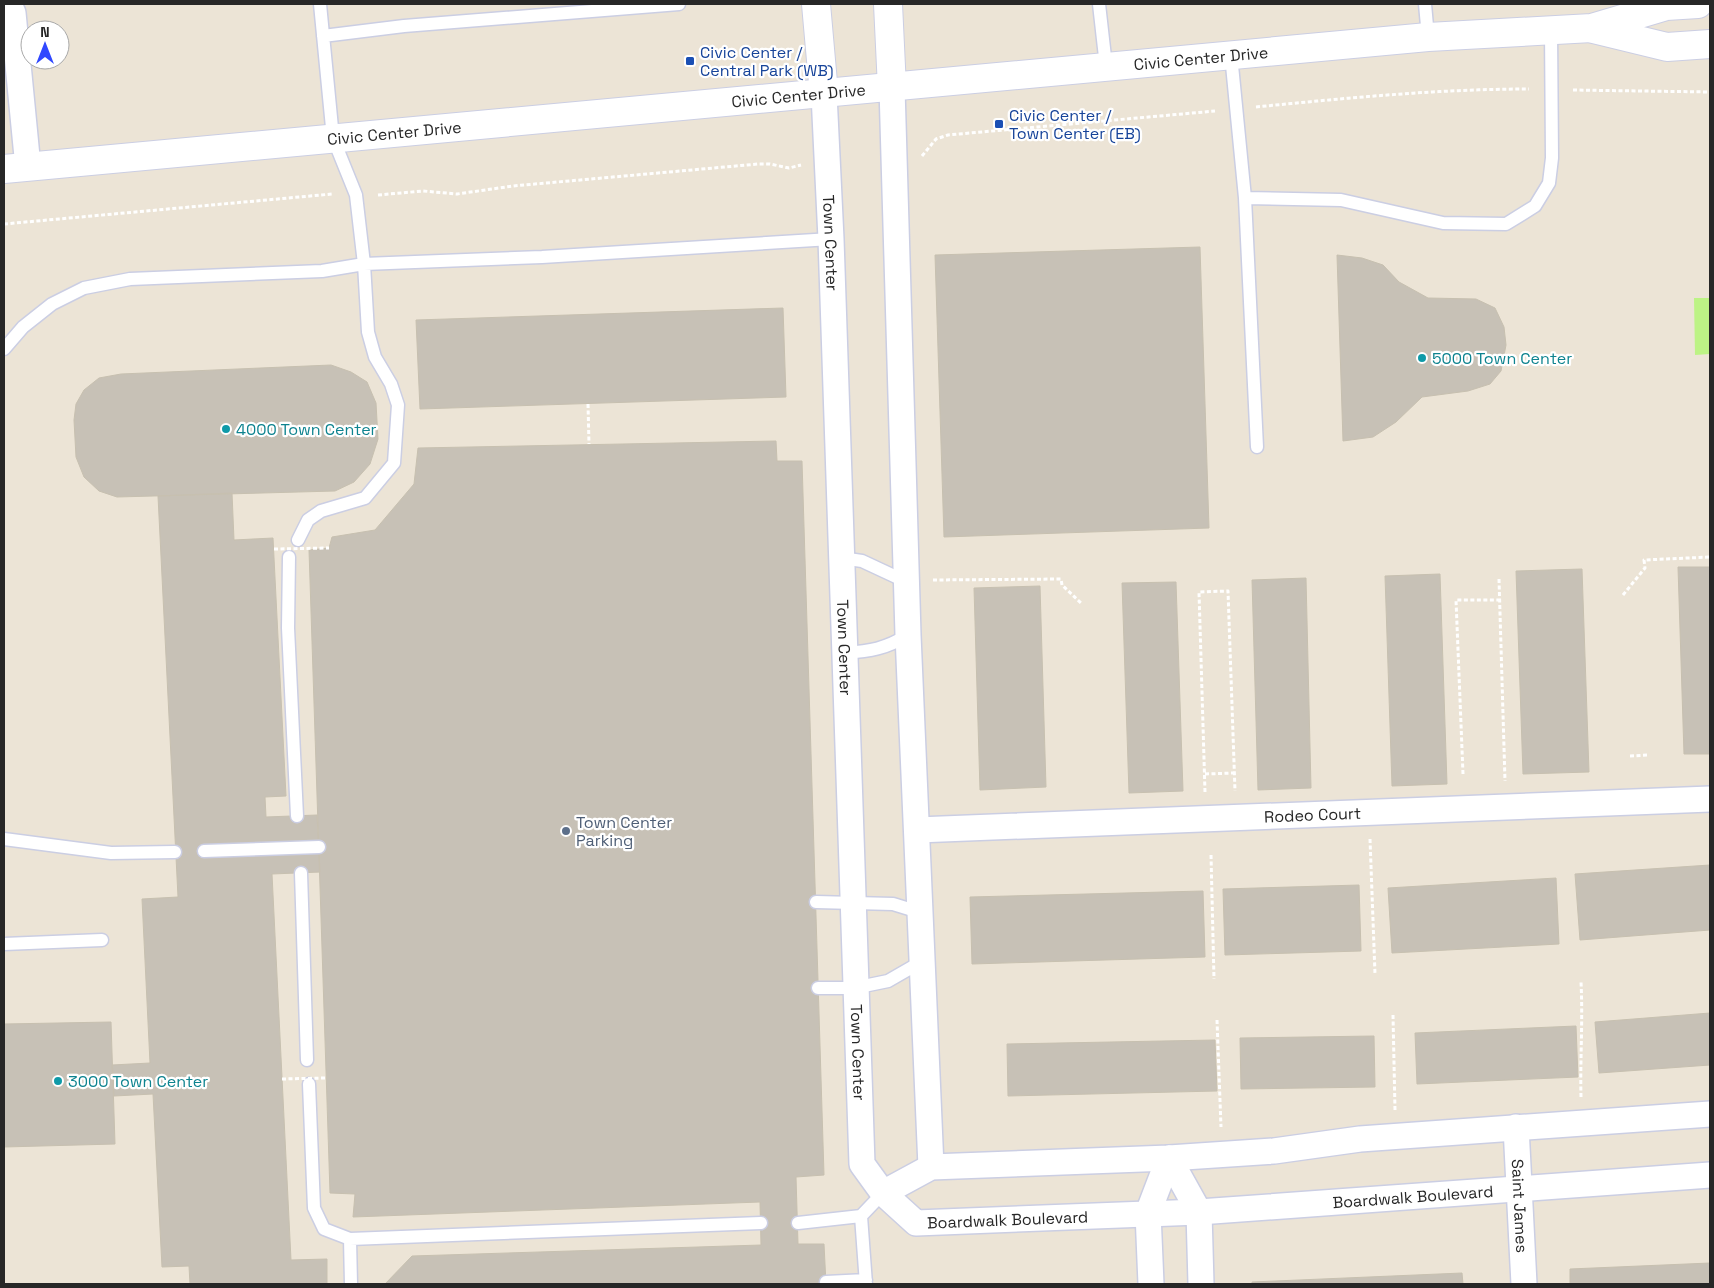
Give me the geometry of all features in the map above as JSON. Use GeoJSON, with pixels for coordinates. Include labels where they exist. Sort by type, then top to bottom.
{"type":"FeatureCollection","features":[{"type":"Feature","properties":{"kind":"street"},"geometry":{"type":"LineString","coordinates":[[9,4],[13,13],[16,168]]}},
{"type":"Feature","properties":{"kind":"street"},"geometry":{"type":"LineString","coordinates":[[816,4],[824,94]]}},
{"type":"Feature","properties":{"kind":"street"},"geometry":{"type":"LineString","coordinates":[[888,4],[917,581],[908,635],[930,1167]]}},
{"type":"Feature","properties":{"kind":"street","name":"Civic Center Drive"},"geometry":{"type":"LineString","coordinates":[[16,168],[1428,37],[1592,28],[1666,6],[1698,4]]}},
{"type":"Feature","properties":{"kind":"street","name":"Civic Center Drive"},"geometry":{"type":"LineString","coordinates":[[1592,28],[1668,47],[1710,44]]}},
{"type":"Feature","properties":{"kind":"street","name":"Town Center"},"geometry":{"type":"LineString","coordinates":[[824,94],[831,239],[854,988],[862,1164],[883,1193]]}},
{"type":"Feature","properties":{"kind":"street","name":"Rodeo Court"},"geometry":{"type":"LineString","coordinates":[[917,830],[1710,799]]}},
{"type":"Feature","properties":{"kind":"street"},"geometry":{"type":"LineString","coordinates":[[883,1193],[930,1167],[1169,1158],[1274,1151],[1360,1140],[1710,1114]]}},
{"type":"Feature","properties":{"kind":"street","name":"Saint James"},"geometry":{"type":"LineString","coordinates":[[1516,1127],[1524,1284]]}},
{"type":"Feature","properties":{"kind":"street"},"geometry":{"type":"LineString","coordinates":[[1169,1158],[1199,1212],[1201,1284]]}},
{"type":"Feature","properties":{"kind":"street"},"geometry":{"type":"LineString","coordinates":[[1151,1284],[1148,1213],[1169,1158]]}},
{"type":"Feature","properties":{"kind":"street","name":"Boardwalk Boulevard"},"geometry":{"type":"LineString","coordinates":[[883,1193],[916,1223],[1199,1212],[1710,1175]]}},
{"type":"Feature","properties":{"kind":"lane"},"geometry":{"type":"LineString","coordinates":[[298,540],[308,520],[322,511],[365,498],[394,463],[398,405],[391,384],[375,357],[368,332],[364,264],[356,195],[333,138],[320,4]]}},
{"type":"Feature","properties":{"kind":"lane"},"geometry":{"type":"LineString","coordinates":[[323,36],[404,26],[679,4]]}},
{"type":"Feature","properties":{"kind":"lane"},"geometry":{"type":"LineString","coordinates":[[1099,4],[1106,66]]}},
{"type":"Feature","properties":{"kind":"lane"},"geometry":{"type":"LineString","coordinates":[[1425,4],[1428,37]]}},
{"type":"Feature","properties":{"kind":"lane"},"geometry":{"type":"LineString","coordinates":[[1245,198],[1342,200],[1443,223],[1506,224],[1535,206],[1549,182],[1552,158],[1551,30]]}},
{"type":"Feature","properties":{"kind":"lane"},"geometry":{"type":"LineString","coordinates":[[1230,55],[1245,198],[1257,447]]}},
{"type":"Feature","properties":{"kind":"lane"},"geometry":{"type":"LineString","coordinates":[[4,349],[23,328],[52,304],[84,288],[130,278],[322,271],[364,264],[542,257],[831,239]]}},
{"type":"Feature","properties":{"kind":"lane"},"geometry":{"type":"LineString","coordinates":[[289,557],[288,628],[297,816]]}},
{"type":"Feature","properties":{"kind":"lane"},"geometry":{"type":"LineString","coordinates":[[841,558],[862,560],[917,581]]}},
{"type":"Feature","properties":{"kind":"lane"},"geometry":{"type":"LineString","coordinates":[[844,653],[872,651],[890,646],[908,635]]}},
{"type":"Feature","properties":{"kind":"lane"},"geometry":{"type":"LineString","coordinates":[[4,839],[111,854],[175,852]]}},
{"type":"Feature","properties":{"kind":"lane"},"geometry":{"type":"LineString","coordinates":[[204,851],[318,847]]}},
{"type":"Feature","properties":{"kind":"lane"},"geometry":{"type":"LineString","coordinates":[[301,873],[307,1060]]}},
{"type":"Feature","properties":{"kind":"lane"},"geometry":{"type":"LineString","coordinates":[[816,902],[893,904],[919,912]]}},
{"type":"Feature","properties":{"kind":"lane"},"geometry":{"type":"LineString","coordinates":[[4,944],[102,940]]}},
{"type":"Feature","properties":{"kind":"lane"},"geometry":{"type":"LineString","coordinates":[[818,988],[854,988],[888,981],[921,962]]}},
{"type":"Feature","properties":{"kind":"lane"},"geometry":{"type":"LineString","coordinates":[[309,1084],[314,1208],[324,1229],[350,1239],[761,1223]]}},
{"type":"Feature","properties":{"kind":"lane"},"geometry":{"type":"LineString","coordinates":[[798,1223],[861,1216],[883,1193]]}},
{"type":"Feature","properties":{"kind":"lane"},"geometry":{"type":"LineString","coordinates":[[826,1282],[866,1282],[861,1216]]}},
{"type":"Feature","properties":{"kind":"lane"},"geometry":{"type":"LineString","coordinates":[[350,1239],[351,1284]]}},
{"type":"Feature","properties":{"kind":"path"},"geometry":{"type":"LineString","coordinates":[[1258,107],[1420,92],[1473,89],[1531,89]]}},
{"type":"Feature","properties":{"kind":"path"},"geometry":{"type":"LineString","coordinates":[[1570,90],[1710,92]]}},
{"type":"Feature","properties":{"kind":"path"},"geometry":{"type":"LineString","coordinates":[[917,156],[924,156],[936,140],[948,135],[1212,112]]}},
{"type":"Feature","properties":{"kind":"path"},"geometry":{"type":"LineString","coordinates":[[384,195],[422,191],[457,194],[513,186],[758,164],[770,164],[789,168],[794,166]]}},
{"type":"Feature","properties":{"kind":"path"},"geometry":{"type":"LineString","coordinates":[[4,224],[320,194]]}},
{"type":"Feature","properties":{"kind":"path"},"geometry":{"type":"LineString","coordinates":[[588,404],[589,444]]}},
{"type":"Feature","properties":{"kind":"path"},"geometry":{"type":"LineString","coordinates":[[274,549],[329,548]]}},
{"type":"Feature","properties":{"kind":"path"},"geometry":{"type":"LineString","coordinates":[[1623,595],[1645,568],[1644,560],[1710,558]]}},
{"type":"Feature","properties":{"kind":"path"},"geometry":{"type":"LineString","coordinates":[[917,581],[1061,579],[1062,585],[1082,603]]}},
{"type":"Feature","properties":{"kind":"path"},"geometry":{"type":"LineString","coordinates":[[1499,579],[1505,783]]}},
{"type":"Feature","properties":{"kind":"path"},"geometry":{"type":"LineString","coordinates":[[1205,800],[1199,592],[1228,591],[1235,800]]}},
{"type":"Feature","properties":{"kind":"path"},"geometry":{"type":"LineString","coordinates":[[1463,774],[1456,600],[1500,600]]}},
{"type":"Feature","properties":{"kind":"path"},"geometry":{"type":"LineString","coordinates":[[1630,756],[1648,756]]}},
{"type":"Feature","properties":{"kind":"path"},"geometry":{"type":"LineString","coordinates":[[1205,774],[1234,773]]}},
{"type":"Feature","properties":{"kind":"path"},"geometry":{"type":"LineString","coordinates":[[1369,830],[1375,974]]}},
{"type":"Feature","properties":{"kind":"path"},"geometry":{"type":"LineString","coordinates":[[1211,855],[1214,979]]}},
{"type":"Feature","properties":{"kind":"path"},"geometry":{"type":"LineString","coordinates":[[1581,982],[1581,1103]]}},
{"type":"Feature","properties":{"kind":"path"},"geometry":{"type":"LineString","coordinates":[[1393,1015],[1395,1116]]}},
{"type":"Feature","properties":{"kind":"path"},"geometry":{"type":"LineString","coordinates":[[1217,1020],[1221,1130]]}},
{"type":"Feature","properties":{"kind":"path"},"geometry":{"type":"LineString","coordinates":[[282,1079],[326,1078]]}},
{"type":"Feature","properties":{"kind":"green space"},"geometry":{"type":"Polygon","coordinates":[[[1694,298],[1710,298],[1710,354],[1695,355],[1694,298]]]}},
{"type":"Feature","properties":{"kind":"building"},"geometry":{"type":"Polygon","coordinates":[[[1200,247],[1209,528],[944,537],[935,255],[1200,247]]]}},
{"type":"Feature","properties":{"kind":"building","name":"5000 Town Center"},"geometry":{"type":"Polygon","coordinates":[[[1337,255],[1362,258],[1383,265],[1399,282],[1428,298],[1476,299],[1495,308],[1504,327],[1506,345],[1501,371],[1490,384],[1468,391],[1422,397],[1396,422],[1373,437],[1343,441],[1337,255]]]}},
{"type":"Feature","properties":{"kind":"building"},"geometry":{"type":"Polygon","coordinates":[[[783,308],[786,397],[420,409],[416,320],[783,308]]]}},
{"type":"Feature","properties":{"kind":"building","name":"4000 Town Center"},"geometry":{"type":"Polygon","coordinates":[[[331,365],[351,372],[367,382],[376,403],[378,439],[370,464],[354,482],[335,491],[117,497],[99,491],[84,477],[76,457],[74,420],[76,404],[84,390],[99,378],[121,374],[331,365]]]}},
{"type":"Feature","properties":{"kind":"building","name":"Town Center Parking"},"geometry":{"type":"Polygon","coordinates":[[[776,441],[777,461],[802,461],[824,1175],[796,1177],[798,1244],[824,1244],[826,1284],[385,1284],[412,1256],[761,1245],[760,1202],[353,1217],[355,1194],[330,1193],[309,550],[329,548],[332,537],[375,530],[414,484],[418,448],[776,441]]]}},
{"type":"Feature","properties":{"kind":"building"},"geometry":{"type":"Polygon","coordinates":[[[232,493],[234,540],[273,538],[286,796],[265,797],[266,817],[317,815],[320,872],[272,874],[291,1260],[327,1259],[327,1284],[190,1284],[189,1266],[162,1267],[153,1094],[114,1096],[112,1065],[150,1063],[142,899],[178,897],[158,496],[232,493]]]}},
{"type":"Feature","properties":{"kind":"building"},"geometry":{"type":"Polygon","coordinates":[[[1678,567],[1710,567],[1710,754],[1684,754],[1678,567]]]}},
{"type":"Feature","properties":{"kind":"building"},"geometry":{"type":"Polygon","coordinates":[[[1582,569],[1589,772],[1523,774],[1516,571],[1582,569]]]}},
{"type":"Feature","properties":{"kind":"building"},"geometry":{"type":"Polygon","coordinates":[[[1440,574],[1447,784],[1392,786],[1385,576],[1440,574]]]}},
{"type":"Feature","properties":{"kind":"building"},"geometry":{"type":"Polygon","coordinates":[[[1306,578],[1311,788],[1258,790],[1252,580],[1306,578]]]}},
{"type":"Feature","properties":{"kind":"building"},"geometry":{"type":"Polygon","coordinates":[[[1176,582],[1183,791],[1129,793],[1122,583],[1176,582]]]}},
{"type":"Feature","properties":{"kind":"building"},"geometry":{"type":"Polygon","coordinates":[[[1040,586],[1046,787],[980,790],[974,588],[1040,586]]]}},
{"type":"Feature","properties":{"kind":"building"},"geometry":{"type":"Polygon","coordinates":[[[1710,865],[1710,930],[1580,940],[1575,874],[1710,865]]]}},
{"type":"Feature","properties":{"kind":"building"},"geometry":{"type":"Polygon","coordinates":[[[1556,878],[1559,944],[1392,953],[1388,888],[1556,878]]]}},
{"type":"Feature","properties":{"kind":"building"},"geometry":{"type":"Polygon","coordinates":[[[1359,885],[1361,951],[1225,955],[1223,889],[1359,885]]]}},
{"type":"Feature","properties":{"kind":"building"},"geometry":{"type":"Polygon","coordinates":[[[1203,891],[1205,957],[972,964],[970,897],[1203,891]]]}},
{"type":"Feature","properties":{"kind":"building"},"geometry":{"type":"Polygon","coordinates":[[[1710,1013],[1710,1065],[1599,1073],[1595,1022],[1710,1013]]]}},
{"type":"Feature","properties":{"kind":"building","name":"3000 Town Center"},"geometry":{"type":"Polygon","coordinates":[[[111,1022],[115,1144],[4,1147],[4,1024],[111,1022]]]}},
{"type":"Feature","properties":{"kind":"building"},"geometry":{"type":"Polygon","coordinates":[[[1576,1026],[1578,1077],[1417,1084],[1415,1033],[1576,1026]]]}},
{"type":"Feature","properties":{"kind":"building"},"geometry":{"type":"Polygon","coordinates":[[[1374,1036],[1375,1087],[1241,1089],[1240,1038],[1374,1036]]]}},
{"type":"Feature","properties":{"kind":"building"},"geometry":{"type":"Polygon","coordinates":[[[1215,1040],[1217,1091],[1008,1096],[1007,1044],[1215,1040]]]}},
{"type":"Feature","properties":{"kind":"building"},"geometry":{"type":"Polygon","coordinates":[[[1710,1263],[1710,1284],[1570,1284],[1570,1269],[1710,1263]]]}},
{"type":"Feature","properties":{"kind":"building"},"geometry":{"type":"Polygon","coordinates":[[[1462,1273],[1463,1284],[1252,1284],[1252,1282],[1462,1273]]]}},
{"type":"Feature","properties":{"kind":"place","name":"Civic Center / Central Park (WB)"},"geometry":{"type":"Point","coordinates":[690,61]}},
{"type":"Feature","properties":{"kind":"place","name":"Civic Center / Town Center (EB)"},"geometry":{"type":"Point","coordinates":[999,124]}},
{"type":"Feature","properties":{"kind":"place","name":"5000 Town Center"},"geometry":{"type":"Point","coordinates":[1422,358]}},
{"type":"Feature","properties":{"kind":"place","name":"4000 Town Center"},"geometry":{"type":"Point","coordinates":[226,429]}},
{"type":"Feature","properties":{"kind":"place","name":"Town Center Parking"},"geometry":{"type":"Point","coordinates":[566,831]}},
{"type":"Feature","properties":{"kind":"place","name":"3000 Town Center"},"geometry":{"type":"Point","coordinates":[58,1081]}}]}
